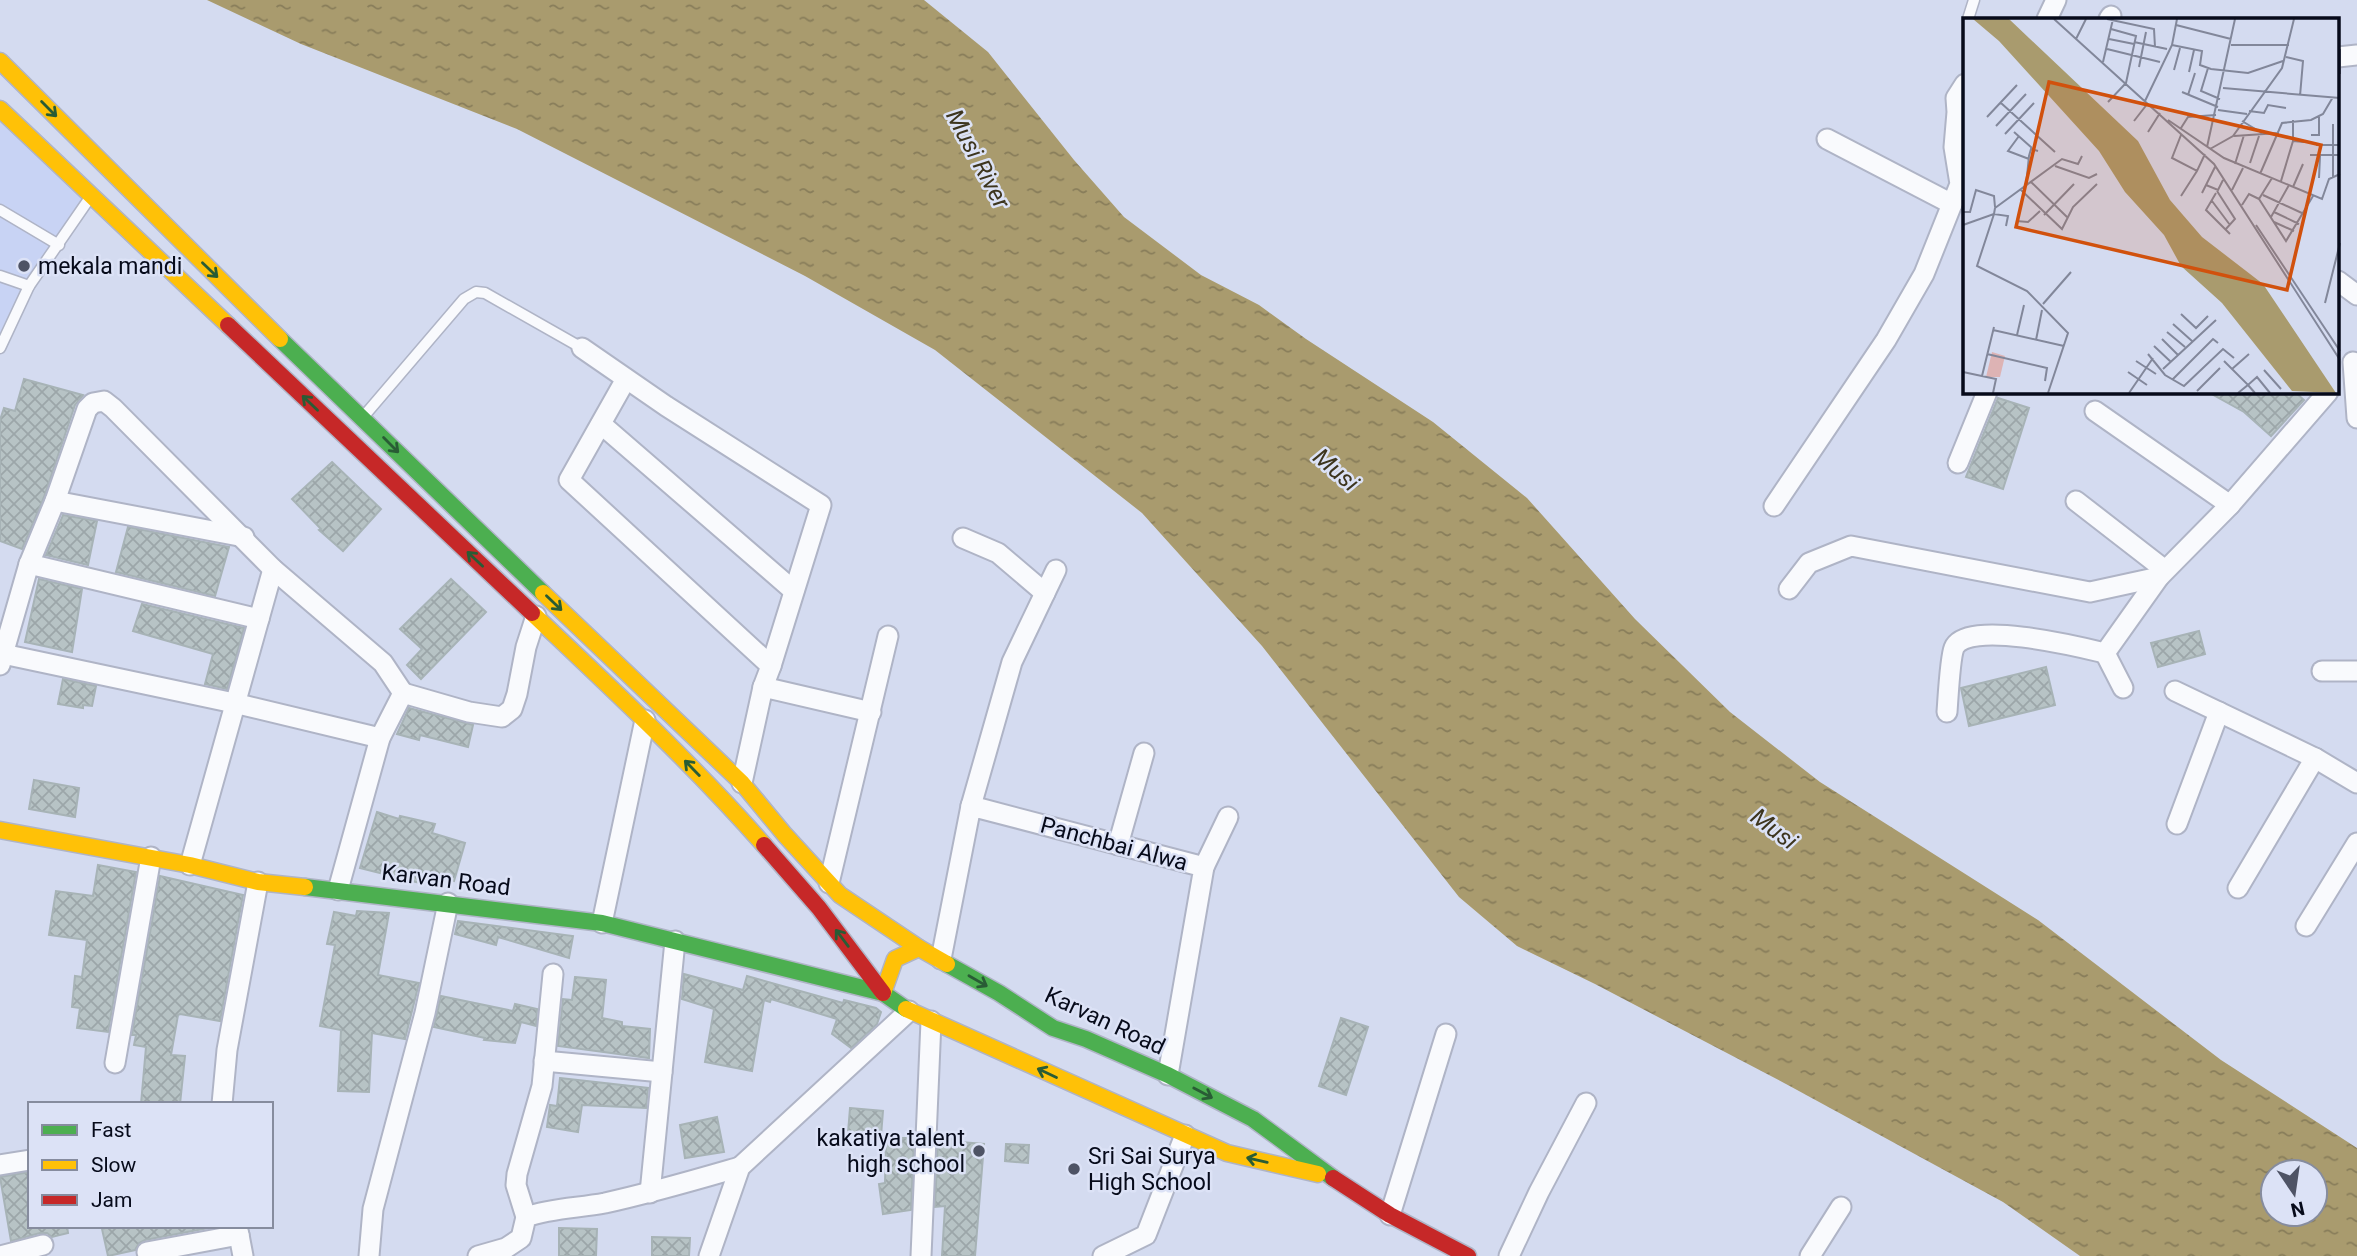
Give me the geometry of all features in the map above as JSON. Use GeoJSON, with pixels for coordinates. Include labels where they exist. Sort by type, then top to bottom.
{"type":"FeatureCollection","features":[{"type":"Feature","properties":{"kind":"street"},"geometry":{"type":"LineString","coordinates":[[2047,18],[2056,0]]}},
{"type":"Feature","properties":{"kind":"street","name":"Karvan Road"},"geometry":{"type":"LineString","coordinates":[[0,61],[198,259],[742,783],[840,895],[919,948],[999,993],[1053,1028],[1086,1039],[1168,1075],[1252,1119],[1323,1172],[1390,1215],[1468,1256]]}},
{"type":"Feature","properties":{"kind":"street"},"geometry":{"type":"LineString","coordinates":[[1774,506],[1886,340],[1924,274],[1952,204],[1963,185],[1954,147],[1956,98],[1963,87]]}},
{"type":"Feature","properties":{"kind":"street"},"geometry":{"type":"LineString","coordinates":[[0,109],[645,720],[733,811],[819,908],[883,993]]}},
{"type":"Feature","properties":{"kind":"street"},"geometry":{"type":"LineString","coordinates":[[1827,139],[1952,204]]}},
{"type":"Feature","properties":{"kind":"street"},"geometry":{"type":"LineString","coordinates":[[2340,283],[2357,295]]}},
{"type":"Feature","properties":{"kind":"street"},"geometry":{"type":"LineString","coordinates":[[582,348],[821,505],[762,687],[742,783]]}},
{"type":"Feature","properties":{"kind":"street"},"geometry":{"type":"LineString","coordinates":[[2340,378],[2355,359]]}},
{"type":"Feature","properties":{"kind":"street"},"geometry":{"type":"LineString","coordinates":[[2355,359],[2357,418]]}},
{"type":"Feature","properties":{"kind":"street"},"geometry":{"type":"LineString","coordinates":[[626,379],[569,480],[771,666]]}},
{"type":"Feature","properties":{"kind":"street"},"geometry":{"type":"LineString","coordinates":[[1958,463],[1985,394]]}},
{"type":"Feature","properties":{"kind":"street"},"geometry":{"type":"LineString","coordinates":[[2105,653],[2162,573],[2230,505],[2321,394]]}},
{"type":"Feature","properties":{"kind":"street"},"geometry":{"type":"LineString","coordinates":[[380,737],[234,703],[2,660],[29,564],[87,409],[93,403],[104,401],[113,408],[273,569],[383,663],[404,693],[469,712],[502,717],[512,709],[536,616]]}},
{"type":"Feature","properties":{"kind":"street"},"geometry":{"type":"LineString","coordinates":[[2095,411],[2230,505]]}},
{"type":"Feature","properties":{"kind":"street"},"geometry":{"type":"LineString","coordinates":[[601,424],[794,591]]}},
{"type":"Feature","properties":{"kind":"street"},"geometry":{"type":"LineString","coordinates":[[55,500],[244,537]]}},
{"type":"Feature","properties":{"kind":"street"},"geometry":{"type":"LineString","coordinates":[[2076,501],[2162,573]]}},
{"type":"Feature","properties":{"kind":"street"},"geometry":{"type":"LineString","coordinates":[[963,537],[998,553],[1045,593]]}},
{"type":"Feature","properties":{"kind":"street"},"geometry":{"type":"LineString","coordinates":[[1789,589],[1809,563],[1851,546],[2090,592],[2162,573]]}},
{"type":"Feature","properties":{"kind":"street"},"geometry":{"type":"LineString","coordinates":[[29,564],[259,619]]}},
{"type":"Feature","properties":{"kind":"street"},"geometry":{"type":"LineString","coordinates":[[190,865],[273,569]]}},
{"type":"Feature","properties":{"kind":"street"},"geometry":{"type":"LineString","coordinates":[[941,959],[971,806],[1012,662],[1056,570]]}},
{"type":"Feature","properties":{"kind":"street"},"geometry":{"type":"LineString","coordinates":[[1947,712],[1954,647],[1963,638],[1981,635],[2038,638],[2105,653]]}},
{"type":"Feature","properties":{"kind":"street"},"geometry":{"type":"LineString","coordinates":[[829,883],[888,636]]}},
{"type":"Feature","properties":{"kind":"street"},"geometry":{"type":"LineString","coordinates":[[2105,653],[2123,688]]}},
{"type":"Feature","properties":{"kind":"street"},"geometry":{"type":"LineString","coordinates":[[2322,671],[2357,671]]}},
{"type":"Feature","properties":{"kind":"street"},"geometry":{"type":"LineString","coordinates":[[762,687],[871,712]]}},
{"type":"Feature","properties":{"kind":"street"},"geometry":{"type":"LineString","coordinates":[[2175,691],[2315,758],[2357,783]]}},
{"type":"Feature","properties":{"kind":"street"},"geometry":{"type":"LineString","coordinates":[[338,890],[380,737],[404,693]]}},
{"type":"Feature","properties":{"kind":"street"},"geometry":{"type":"LineString","coordinates":[[2177,824],[2219,712]]}},
{"type":"Feature","properties":{"kind":"street"},"geometry":{"type":"LineString","coordinates":[[603,923],[645,720]]}},
{"type":"Feature","properties":{"kind":"street"},"geometry":{"type":"LineString","coordinates":[[1118,845],[1144,753]]}},
{"type":"Feature","properties":{"kind":"street"},"geometry":{"type":"LineString","coordinates":[[2238,888],[2315,758]]}},
{"type":"Feature","properties":{"kind":"street","name":"Panchbai Alwa"},"geometry":{"type":"LineString","coordinates":[[971,806],[1204,867],[1168,1075]]}},
{"type":"Feature","properties":{"kind":"street"},"geometry":{"type":"LineString","coordinates":[[1204,867],[1228,817]]}},
{"type":"Feature","properties":{"kind":"street","name":"Karvan Road"},"geometry":{"type":"LineString","coordinates":[[0,830],[151,857],[258,882],[603,923],[883,993],[909,1011],[1227,1153],[1319,1174],[1323,1172]]}},
{"type":"Feature","properties":{"kind":"street"},"geometry":{"type":"LineString","coordinates":[[2306,926],[2357,843]]}},
{"type":"Feature","properties":{"kind":"street"},"geometry":{"type":"LineString","coordinates":[[115,1063],[151,857]]}},
{"type":"Feature","properties":{"kind":"street"},"geometry":{"type":"LineString","coordinates":[[222,1102],[227,1050],[258,882]]}},
{"type":"Feature","properties":{"kind":"street"},"geometry":{"type":"LineString","coordinates":[[369,1256],[373,1209],[425,1013],[448,903]]}},
{"type":"Feature","properties":{"kind":"street"},"geometry":{"type":"LineString","coordinates":[[650,1193],[675,940]]}},
{"type":"Feature","properties":{"kind":"street"},"geometry":{"type":"LineString","coordinates":[[883,993],[895,959],[919,948]]}},
{"type":"Feature","properties":{"kind":"street"},"geometry":{"type":"LineString","coordinates":[[478,1256],[513,1252],[521,1238],[526,1217],[516,1185],[517,1174],[542,1086],[553,974]]}},
{"type":"Feature","properties":{"kind":"street"},"geometry":{"type":"LineString","coordinates":[[526,1217],[544,1211],[576,1209],[650,1193],[740,1167],[909,1011]]}},
{"type":"Feature","properties":{"kind":"street"},"geometry":{"type":"LineString","coordinates":[[921,1256],[931,1021]]}},
{"type":"Feature","properties":{"kind":"street"},"geometry":{"type":"LineString","coordinates":[[1390,1215],[1446,1034]]}},
{"type":"Feature","properties":{"kind":"street"},"geometry":{"type":"LineString","coordinates":[[544,1061],[662,1072]]}},
{"type":"Feature","properties":{"kind":"street"},"geometry":{"type":"LineString","coordinates":[[1509,1256],[1586,1103]]}},
{"type":"Feature","properties":{"kind":"street"},"geometry":{"type":"LineString","coordinates":[[1146,1256],[1146,1235],[1185,1135]]}},
{"type":"Feature","properties":{"kind":"street"},"geometry":{"type":"LineString","coordinates":[[0,1166],[28,1160]]}},
{"type":"Feature","properties":{"kind":"street"},"geometry":{"type":"LineString","coordinates":[[709,1256],[740,1167]]}},
{"type":"Feature","properties":{"kind":"street"},"geometry":{"type":"LineString","coordinates":[[1810,1256],[1841,1207]]}},
{"type":"Feature","properties":{"kind":"street"},"geometry":{"type":"LineString","coordinates":[[147,1252],[238,1231],[243,1256]]}},
{"type":"Feature","properties":{"kind":"street"},"geometry":{"type":"LineString","coordinates":[[1103,1256],[1146,1235]]}},
{"type":"Feature","properties":{"kind":"street"},"geometry":{"type":"LineString","coordinates":[[0,1256],[43,1245]]}},
{"type":"Feature","properties":{"kind":"lane"},"geometry":{"type":"LineString","coordinates":[[1968,18],[1974,0]]}},
{"type":"Feature","properties":{"kind":"lane"},"geometry":{"type":"LineString","coordinates":[[0,348],[29,286],[92,195]]}},
{"type":"Feature","properties":{"kind":"lane"},"geometry":{"type":"LineString","coordinates":[[0,210],[59,245]]}},
{"type":"Feature","properties":{"kind":"lane"},"geometry":{"type":"LineString","coordinates":[[0,276],[29,286]]}},
{"type":"Feature","properties":{"kind":"lane"},"geometry":{"type":"LineString","coordinates":[[363,417],[433,333],[464,299],[476,292],[485,293],[582,348]]}},
{"type":"Feature","properties":{"kind":"shaded area","name":"mekala mandi"},"geometry":{"type":"Polygon","coordinates":[[[0,109],[94,197],[0,335],[0,109]]]}},
{"type":"Feature","properties":{"kind":"water"},"geometry":{"type":"Polygon","coordinates":[[[207,0],[924,0],[988,52],[1074,160],[1124,217],[1201,275],[1259,305],[1433,422],[1527,498],[1635,619],[1730,712],[1820,782],[2038,920],[2221,1060],[2357,1148],[2357,1256],[2080,1256],[2003,1202],[1786,1084],[1517,946],[1459,897],[1262,646],[1142,513],[935,350],[805,276],[517,129],[301,44],[207,0]]]}},
{"type":"Feature","properties":{"kind":"building"},"geometry":{"type":"Polygon","coordinates":[[[24,379],[83,395],[75,405],[44,497],[22,549],[0,541],[0,420],[4,408],[15,411],[24,379]]]}},
{"type":"Feature","properties":{"kind":"building"},"geometry":{"type":"Polygon","coordinates":[[[2212,394],[2297,394],[2304,400],[2271,436],[2244,412],[2212,394]]]}},
{"type":"Feature","properties":{"kind":"building"},"geometry":{"type":"Polygon","coordinates":[[[1998,398],[2029,408],[2003,489],[1966,477],[1998,398]]]}},
{"type":"Feature","properties":{"kind":"building"},"geometry":{"type":"Polygon","coordinates":[[[332,462],[381,509],[343,551],[319,530],[321,529],[292,499],[332,462]]]}},
{"type":"Feature","properties":{"kind":"building"},"geometry":{"type":"Polygon","coordinates":[[[63,515],[97,521],[88,565],[46,555],[63,515]]]}},
{"type":"Feature","properties":{"kind":"building"},"geometry":{"type":"Polygon","coordinates":[[[128,527],[229,547],[215,596],[116,572],[128,527]]]}},
{"type":"Feature","properties":{"kind":"building"},"geometry":{"type":"Polygon","coordinates":[[[39,579],[82,589],[72,652],[25,642],[39,579]]]}},
{"type":"Feature","properties":{"kind":"building"},"geometry":{"type":"Polygon","coordinates":[[[451,579],[486,612],[421,679],[407,665],[422,649],[400,629],[451,579]]]}},
{"type":"Feature","properties":{"kind":"building"},"geometry":{"type":"Polygon","coordinates":[[[142,604],[244,628],[227,689],[205,684],[213,654],[133,631],[142,604]]]}},
{"type":"Feature","properties":{"kind":"building"},"geometry":{"type":"Polygon","coordinates":[[[2199,631],[2205,654],[2158,667],[2151,643],[2199,631]]]}},
{"type":"Feature","properties":{"kind":"building"},"geometry":{"type":"Polygon","coordinates":[[[2046,667],[2055,705],[1969,726],[1961,688],[2046,667]]]}},
{"type":"Feature","properties":{"kind":"building"},"geometry":{"type":"Polygon","coordinates":[[[63,679],[96,686],[92,706],[83,705],[83,708],[58,704],[63,679]]]}},
{"type":"Feature","properties":{"kind":"building"},"geometry":{"type":"Polygon","coordinates":[[[409,708],[473,725],[468,747],[420,735],[419,740],[397,734],[409,708]]]}},
{"type":"Feature","properties":{"kind":"building"},"geometry":{"type":"Polygon","coordinates":[[[34,780],[79,788],[75,817],[29,809],[34,780]]]}},
{"type":"Feature","properties":{"kind":"building"},"geometry":{"type":"Polygon","coordinates":[[[377,812],[399,819],[400,816],[435,824],[432,833],[465,843],[454,881],[423,871],[420,883],[360,868],[377,812]]]}},
{"type":"Feature","properties":{"kind":"building"},"geometry":{"type":"Polygon","coordinates":[[[98,865],[136,872],[108,1032],[77,1028],[80,1008],[72,1007],[75,976],[82,977],[87,940],[49,935],[56,891],[93,896],[98,865]]]}},
{"type":"Feature","properties":{"kind":"building"},"geometry":{"type":"Polygon","coordinates":[[[160,876],[243,895],[220,1021],[178,1015],[171,1055],[185,1056],[180,1102],[141,1102],[146,1047],[134,1045],[136,1035],[132,1035],[160,876]]]}},
{"type":"Feature","properties":{"kind":"building"},"geometry":{"type":"Polygon","coordinates":[[[357,911],[389,913],[378,975],[419,983],[405,1039],[372,1033],[369,1092],[338,1091],[341,1030],[320,1026],[335,945],[327,944],[334,912],[356,916],[357,911]]]}},
{"type":"Feature","properties":{"kind":"building"},"geometry":{"type":"Polygon","coordinates":[[[458,921],[573,936],[569,958],[498,937],[496,945],[455,934],[458,921]]]}},
{"type":"Feature","properties":{"kind":"building"},"geometry":{"type":"Polygon","coordinates":[[[684,974],[743,990],[747,976],[843,1003],[844,1000],[876,1008],[881,1012],[877,1024],[851,1048],[832,1034],[837,1019],[771,999],[770,1002],[764,1000],[752,1071],[705,1062],[714,1009],[682,999],[684,974]]]}},
{"type":"Feature","properties":{"kind":"building"},"geometry":{"type":"Polygon","coordinates":[[[575,977],[606,980],[602,1018],[622,1022],[622,1026],[650,1029],[649,1058],[558,1046],[563,999],[572,1000],[575,977]]]}},
{"type":"Feature","properties":{"kind":"building"},"geometry":{"type":"Polygon","coordinates":[[[441,996],[513,1011],[515,1004],[537,1009],[536,1026],[521,1022],[515,1043],[484,1040],[485,1038],[434,1027],[441,996]]]}},
{"type":"Feature","properties":{"kind":"building"},"geometry":{"type":"Polygon","coordinates":[[[1341,1018],[1368,1027],[1346,1095],[1319,1086],[1341,1018]]]}},
{"type":"Feature","properties":{"kind":"building"},"geometry":{"type":"Polygon","coordinates":[[[560,1078],[648,1088],[646,1108],[582,1105],[578,1132],[547,1127],[550,1105],[557,1106],[560,1078]]]}},
{"type":"Feature","properties":{"kind":"building"},"geometry":{"type":"Polygon","coordinates":[[[850,1108],[883,1111],[881,1136],[848,1133],[850,1108]]]}},
{"type":"Feature","properties":{"kind":"building"},"geometry":{"type":"Polygon","coordinates":[[[717,1117],[724,1152],[685,1158],[680,1125],[717,1117]]]}},
{"type":"Feature","properties":{"kind":"building"},"geometry":{"type":"Polygon","coordinates":[[[886,1138],[914,1138],[911,1210],[883,1214],[879,1184],[885,1183],[886,1138]]]}},
{"type":"Feature","properties":{"kind":"building"},"geometry":{"type":"Polygon","coordinates":[[[938,1138],[984,1144],[975,1256],[942,1256],[945,1206],[935,1207],[938,1138]]]}},
{"type":"Feature","properties":{"kind":"building"},"geometry":{"type":"Polygon","coordinates":[[[1006,1144],[1029,1145],[1028,1163],[1005,1161],[1006,1144]]]}},
{"type":"Feature","properties":{"kind":"building"},"geometry":{"type":"Polygon","coordinates":[[[28,1172],[28,1228],[67,1228],[68,1233],[52,1237],[47,1233],[40,1233],[11,1241],[0,1177],[28,1172]]]}},
{"type":"Feature","properties":{"kind":"building"},"geometry":{"type":"Polygon","coordinates":[[[208,1228],[145,1240],[139,1243],[135,1250],[108,1256],[102,1229],[208,1228]]]}},
{"type":"Feature","properties":{"kind":"building"},"geometry":{"type":"Polygon","coordinates":[[[559,1228],[597,1229],[596,1256],[559,1256],[559,1228]]]}},
{"type":"Feature","properties":{"kind":"building"},"geometry":{"type":"Polygon","coordinates":[[[652,1237],[690,1238],[689,1256],[652,1256],[652,1237]]]}},
{"type":"Feature","properties":{"kind":"traffic: fast"},"geometry":{"type":"LineString","coordinates":[[280,339],[543,593]]}},
{"type":"Feature","properties":{"kind":"traffic: fast"},"geometry":{"type":"LineString","coordinates":[[305,887],[602,923],[883,993],[906,1009]]}},
{"type":"Feature","properties":{"kind":"traffic: fast"},"geometry":{"type":"LineString","coordinates":[[947,964],[1053,1028],[1086,1039],[1168,1075],[1253,1119],[1333,1178]]}},
{"type":"Feature","properties":{"kind":"traffic: slow"},"geometry":{"type":"LineString","coordinates":[[0,61],[280,339]]}},
{"type":"Feature","properties":{"kind":"traffic: slow"},"geometry":{"type":"LineString","coordinates":[[0,109],[228,325]]}},
{"type":"Feature","properties":{"kind":"traffic: slow"},"geometry":{"type":"LineString","coordinates":[[543,593],[742,783],[840,895],[947,964]]}},
{"type":"Feature","properties":{"kind":"traffic: slow"},"geometry":{"type":"LineString","coordinates":[[532,613],[680,755],[764,845]]}},
{"type":"Feature","properties":{"kind":"traffic: slow"},"geometry":{"type":"LineString","coordinates":[[0,830],[190,865],[258,882],[305,887]]}},
{"type":"Feature","properties":{"kind":"traffic: slow"},"geometry":{"type":"LineString","coordinates":[[883,993],[895,959],[919,948]]}},
{"type":"Feature","properties":{"kind":"traffic: slow"},"geometry":{"type":"LineString","coordinates":[[906,1009],[1227,1153],[1318,1174]]}},
{"type":"Feature","properties":{"kind":"traffic: jam"},"geometry":{"type":"LineString","coordinates":[[228,325],[532,613]]}},
{"type":"Feature","properties":{"kind":"traffic: jam"},"geometry":{"type":"LineString","coordinates":[[764,845],[819,908],[883,993]]}},
{"type":"Feature","properties":{"kind":"traffic: jam"},"geometry":{"type":"LineString","coordinates":[[1333,1178],[1390,1215],[1468,1256]]}},
{"type":"Feature","properties":{"kind":"place","name":"mekala mandi"},"geometry":{"type":"Point","coordinates":[24,266]}},
{"type":"Feature","properties":{"kind":"place","name":"kakatiya talent high school"},"geometry":{"type":"Point","coordinates":[979,1151]}},
{"type":"Feature","properties":{"kind":"place","name":"Sri Sai Surya High School"},"geometry":{"type":"Point","coordinates":[1074,1169]}},
{"type":"Feature","properties":{"kind":"water label","name":"Musi River"},"geometry":{"type":"Point","coordinates":[978,159]}},
{"type":"Feature","properties":{"kind":"water label","name":"Musi"},"geometry":{"type":"Point","coordinates":[1336,470]}},
{"type":"Feature","properties":{"kind":"water label","name":"Musi"},"geometry":{"type":"Point","coordinates":[1774,829]}}]}
